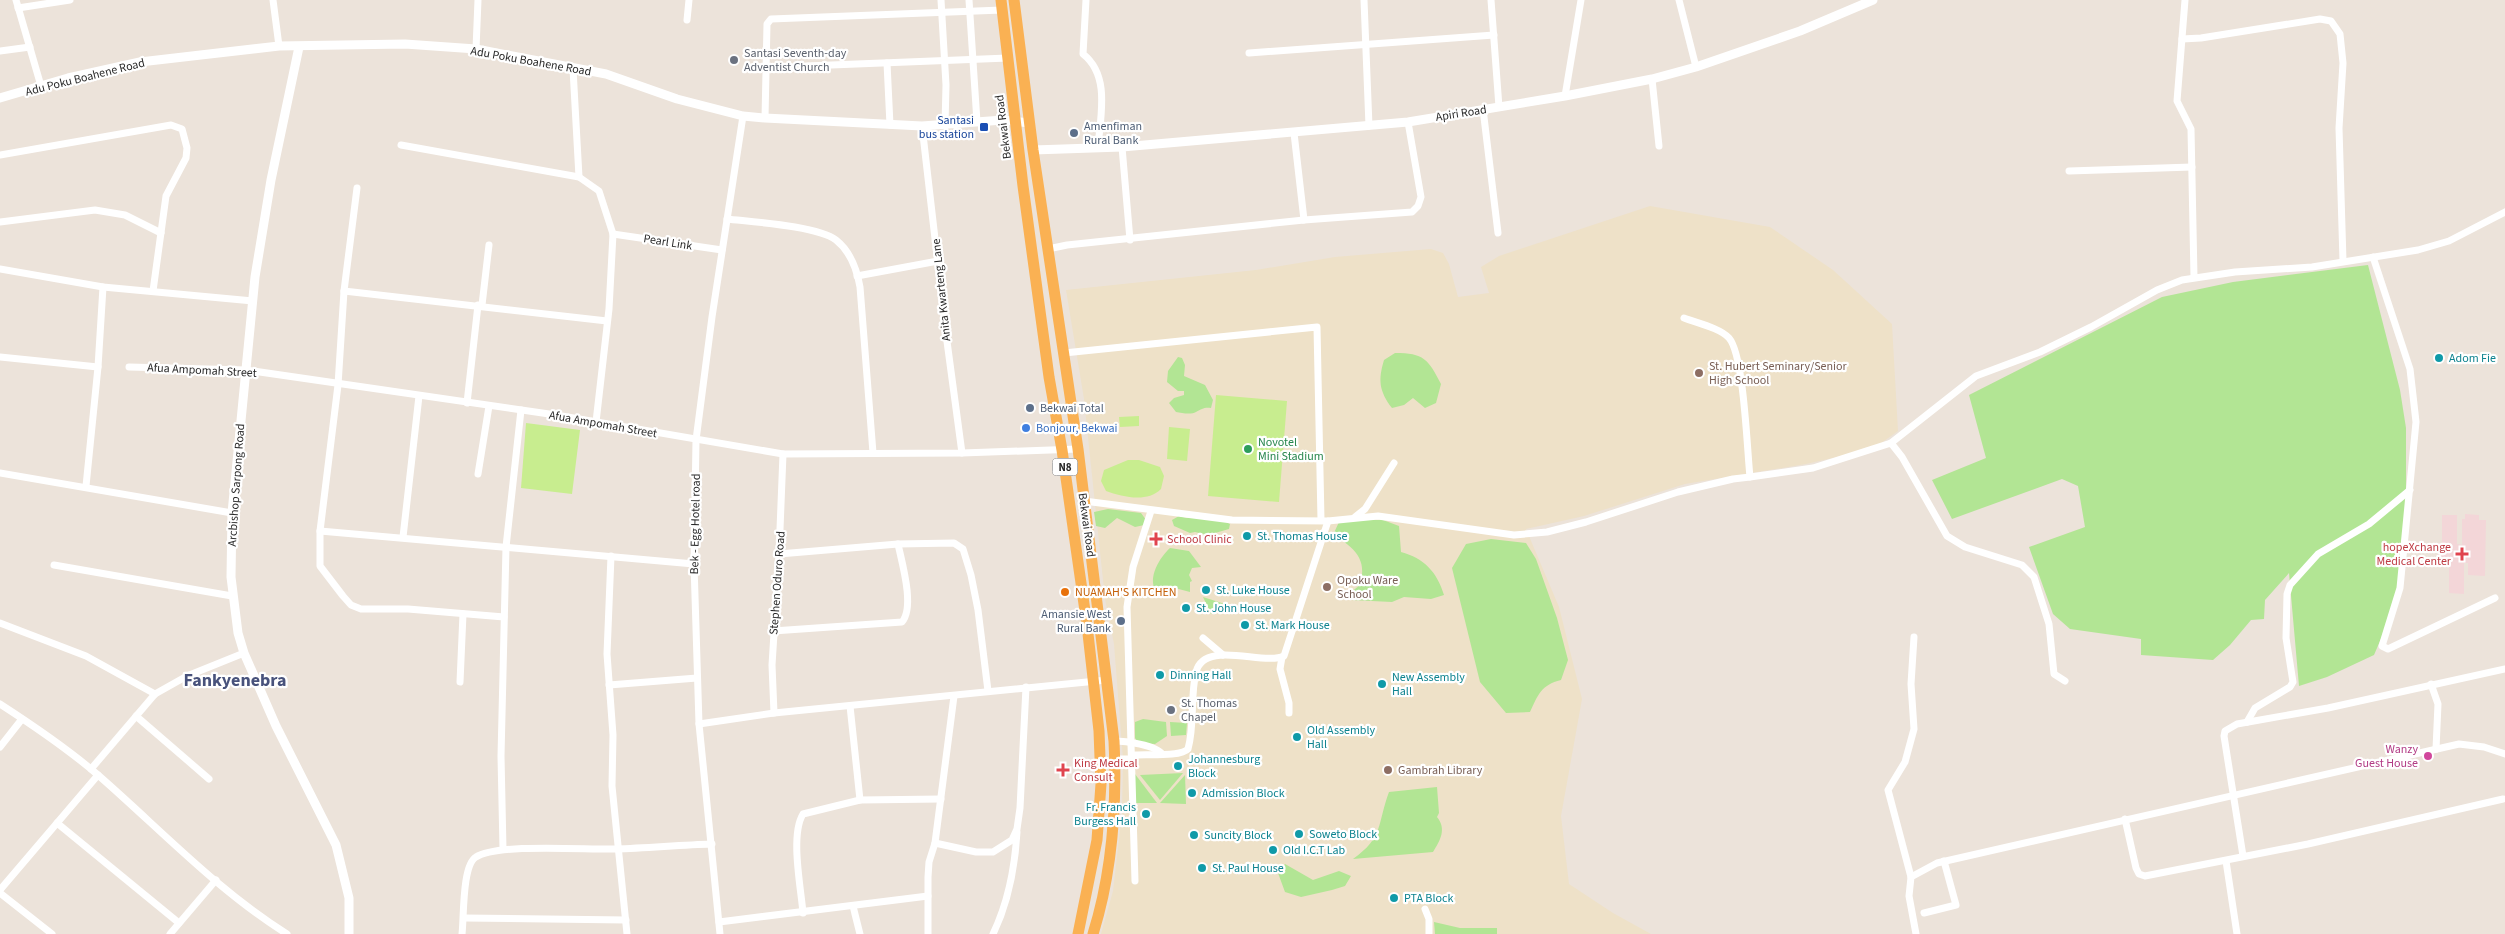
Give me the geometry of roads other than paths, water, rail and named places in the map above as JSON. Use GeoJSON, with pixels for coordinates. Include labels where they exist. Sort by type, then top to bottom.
{"type":"FeatureCollection","features":[{"type":"Feature","properties":{"kind":"highway","name":"Bekwai Road"},"geometry":{"type":"LineString","coordinates":[[1014,0],[1033,150],[1078,449],[1114,741],[1115,759],[1111,841],[1105,882],[1093,934]]}},
{"type":"Feature","properties":{"kind":"highway","name":"Bekwai Road"},"geometry":{"type":"LineString","coordinates":[[1002,5],[1049,377],[1062,450],[1095,682],[1099,731],[1101,801],[1096,848],[1078,934]]}},
{"type":"Feature","properties":{"kind":"highway"},"geometry":{"type":"LineString","coordinates":[[1037,289],[1055,288]]}},
{"type":"Feature","properties":{"kind":"street"},"geometry":{"type":"LineString","coordinates":[[16,0],[41,86]]}},
{"type":"Feature","properties":{"kind":"street"},"geometry":{"type":"LineString","coordinates":[[18,8],[70,0]]}},
{"type":"Feature","properties":{"kind":"street"},"geometry":{"type":"LineString","coordinates":[[273,0],[279,46]]}},
{"type":"Feature","properties":{"kind":"street"},"geometry":{"type":"LineString","coordinates":[[476,50],[478,0]]}},
{"type":"Feature","properties":{"kind":"street"},"geometry":{"type":"LineString","coordinates":[[687,20],[689,0]]}},
{"type":"Feature","properties":{"kind":"street"},"geometry":{"type":"LineString","coordinates":[[941,0],[945,125]]}},
{"type":"Feature","properties":{"kind":"street"},"geometry":{"type":"LineString","coordinates":[[969,0],[978,122]]}},
{"type":"Feature","properties":{"kind":"street"},"geometry":{"type":"LineString","coordinates":[[1086,0],[1083,54],[1096,66],[1101,80],[1098,148]]}},
{"type":"Feature","properties":{"kind":"street"},"geometry":{"type":"LineString","coordinates":[[1364,0],[1369,126]]}},
{"type":"Feature","properties":{"kind":"street"},"geometry":{"type":"LineString","coordinates":[[1491,0],[1498,107]]}},
{"type":"Feature","properties":{"kind":"street"},"geometry":{"type":"LineString","coordinates":[[1565,96],[1581,0]]}},
{"type":"Feature","properties":{"kind":"street"},"geometry":{"type":"LineString","coordinates":[[1679,0],[1696,66]]}},
{"type":"Feature","properties":{"kind":"street","name":"Apiri Road"},"geometry":{"type":"LineString","coordinates":[[1033,150],[1122,147],[1369,126],[1408,122],[1565,96],[1652,79],[1696,66],[1800,31],[1873,0]]}},
{"type":"Feature","properties":{"kind":"street"},"geometry":{"type":"LineString","coordinates":[[2185,0],[2177,101],[2192,129],[2194,277]]}},
{"type":"Feature","properties":{"kind":"street"},"geometry":{"type":"LineString","coordinates":[[766,118],[766,24],[771,19],[970,12],[1002,5]]}},
{"type":"Feature","properties":{"kind":"street"},"geometry":{"type":"LineString","coordinates":[[2182,38],[2201,38],[2320,19],[2331,21],[2340,34],[2343,63],[2339,128],[2343,261]]}},
{"type":"Feature","properties":{"kind":"street"},"geometry":{"type":"LineString","coordinates":[[1249,53],[1365,46],[1494,35]]}},
{"type":"Feature","properties":{"kind":"street","name":"Adu Poku Boahene Road"},"geometry":{"type":"LineString","coordinates":[[0,98],[140,62],[279,46],[405,44],[476,50],[606,74],[677,99],[743,116],[922,126],[1016,120],[1030,123]]}},
{"type":"Feature","properties":{"kind":"street"},"geometry":{"type":"LineString","coordinates":[[0,51],[30,47]]}},
{"type":"Feature","properties":{"kind":"street","name":"Arcbishop Sarpong Road"},"geometry":{"type":"LineString","coordinates":[[299,47],[271,180],[253,301],[232,513],[232,596],[238,633],[244,653],[276,726],[336,845],[349,898],[349,934]]}},
{"type":"Feature","properties":{"kind":"street"},"geometry":{"type":"LineString","coordinates":[[806,66],[1008,58]]}},
{"type":"Feature","properties":{"kind":"street"},"geometry":{"type":"LineString","coordinates":[[887,62],[890,125]]}},
{"type":"Feature","properties":{"kind":"street"},"geometry":{"type":"LineString","coordinates":[[573,69],[579,177]]}},
{"type":"Feature","properties":{"kind":"street"},"geometry":{"type":"LineString","coordinates":[[1652,79],[1659,146]]}},
{"type":"Feature","properties":{"kind":"street"},"geometry":{"type":"LineString","coordinates":[[1483,109],[1498,233]]}},
{"type":"Feature","properties":{"kind":"street","name":"Bek - Egg Hotel road"},"geometry":{"type":"LineString","coordinates":[[720,934],[699,724],[694,564],[696,440],[722,250],[743,116]]}},
{"type":"Feature","properties":{"kind":"street"},"geometry":{"type":"LineString","coordinates":[[1048,249],[1066,245],[1130,240],[1304,220],[1412,212],[1418,206],[1421,197],[1408,122]]}},
{"type":"Feature","properties":{"kind":"street"},"geometry":{"type":"LineString","coordinates":[[0,155],[171,125],[179,127],[184,132],[187,148],[186,158],[169,188],[153,291]]}},
{"type":"Feature","properties":{"kind":"street","name":"Anita Kwarteng Lane"},"geometry":{"type":"LineString","coordinates":[[922,126],[962,453]]}},
{"type":"Feature","properties":{"kind":"street"},"geometry":{"type":"LineString","coordinates":[[1294,133],[1304,220]]}},
{"type":"Feature","properties":{"kind":"street"},"geometry":{"type":"LineString","coordinates":[[401,145],[579,177],[598,191],[614,234],[596,422]]}},
{"type":"Feature","properties":{"kind":"street"},"geometry":{"type":"LineString","coordinates":[[1122,147],[1130,240]]}},
{"type":"Feature","properties":{"kind":"street"},"geometry":{"type":"LineString","coordinates":[[2069,171],[2192,167]]}},
{"type":"Feature","properties":{"kind":"street"},"geometry":{"type":"LineString","coordinates":[[357,188],[344,291],[338,385],[320,531],[318,552],[320,566],[351,605],[361,609],[403,609],[504,617]]}},
{"type":"Feature","properties":{"kind":"street"},"geometry":{"type":"LineString","coordinates":[[0,222],[95,210],[130,217],[161,233]]}},
{"type":"Feature","properties":{"kind":"street"},"geometry":{"type":"LineString","coordinates":[[1084,501],[1151,511],[1193,513],[1232,520],[1282,522],[1378,516],[1505,534],[1532,534],[1586,522],[1678,492],[1733,479],[1813,468],[1891,443],[1976,376],[2040,352],[2156,290],[2194,277],[2235,272],[2312,267],[2418,250],[2449,241],[2505,212]]}},
{"type":"Feature","properties":{"kind":"street"},"geometry":{"type":"LineString","coordinates":[[728,219],[821,232],[836,240],[847,251],[858,276],[873,453]]}},
{"type":"Feature","properties":{"kind":"street","name":"Pearl Link"},"geometry":{"type":"LineString","coordinates":[[614,234],[722,250]]}},
{"type":"Feature","properties":{"kind":"street"},"geometry":{"type":"LineString","coordinates":[[467,402],[489,245]]}},
{"type":"Feature","properties":{"kind":"street"},"geometry":{"type":"LineString","coordinates":[[2373,257],[2390,313],[2398,328],[2412,378],[2416,422],[2400,588],[2382,642],[2384,648],[2388,649],[2495,598]]}},
{"type":"Feature","properties":{"kind":"street"},"geometry":{"type":"LineString","coordinates":[[858,276],[938,261]]}},
{"type":"Feature","properties":{"kind":"street"},"geometry":{"type":"LineString","coordinates":[[0,268],[103,287],[253,301]]}},
{"type":"Feature","properties":{"kind":"street"},"geometry":{"type":"LineString","coordinates":[[86,486],[98,367],[103,287]]}},
{"type":"Feature","properties":{"kind":"street"},"geometry":{"type":"LineString","coordinates":[[344,291],[480,305],[607,321]]}},
{"type":"Feature","properties":{"kind":"street"},"geometry":{"type":"LineString","coordinates":[[1684,318],[1728,337],[1735,346],[1743,399],[1750,478]]}},
{"type":"Feature","properties":{"kind":"street"},"geometry":{"type":"LineString","coordinates":[[1064,353],[1317,327],[1324,520],[1287,652],[1282,657],[1280,669],[1289,713]]}},
{"type":"Feature","properties":{"kind":"street"},"geometry":{"type":"LineString","coordinates":[[0,357],[98,367]]}},
{"type":"Feature","properties":{"kind":"street","name":"Afua Ampomah Street"},"geometry":{"type":"LineString","coordinates":[[130,367],[246,370],[338,385],[521,410],[783,454],[962,453],[1078,449]]}},
{"type":"Feature","properties":{"kind":"street"},"geometry":{"type":"LineString","coordinates":[[403,537],[419,396]]}},
{"type":"Feature","properties":{"kind":"street"},"geometry":{"type":"LineString","coordinates":[[478,474],[489,406]]}},
{"type":"Feature","properties":{"kind":"street"},"geometry":{"type":"LineString","coordinates":[[503,849],[501,756],[506,547],[521,410]]}},
{"type":"Feature","properties":{"kind":"street"},"geometry":{"type":"LineString","coordinates":[[1891,443],[1902,457],[1948,536],[1965,547],[2022,565],[2034,576],[2049,624],[2054,674],[2065,681]]}},
{"type":"Feature","properties":{"kind":"street","name":"Stephen Oduro Road"},"geometry":{"type":"LineString","coordinates":[[774,713],[773,631],[779,554],[783,454]]}},
{"type":"Feature","properties":{"kind":"street"},"geometry":{"type":"LineString","coordinates":[[1354,517],[1365,508],[1394,463]]}},
{"type":"Feature","properties":{"kind":"street"},"geometry":{"type":"LineString","coordinates":[[0,473],[86,486],[232,513]]}},
{"type":"Feature","properties":{"kind":"street"},"geometry":{"type":"LineString","coordinates":[[2247,722],[2255,708],[2290,686],[2293,682],[2286,638],[2287,594],[2290,585],[2318,554],[2369,524],[2410,490]]}},
{"type":"Feature","properties":{"kind":"street"},"geometry":{"type":"LineString","coordinates":[[1135,881],[1128,596],[1133,567],[1151,511]]}},
{"type":"Feature","properties":{"kind":"street"},"geometry":{"type":"LineString","coordinates":[[320,531],[694,564]]}},
{"type":"Feature","properties":{"kind":"street"},"geometry":{"type":"LineString","coordinates":[[779,554],[898,544],[954,543],[963,549],[968,561],[978,610],[988,691]]}},
{"type":"Feature","properties":{"kind":"street"},"geometry":{"type":"LineString","coordinates":[[773,631],[902,622],[906,618],[907,603],[898,544]]}},
{"type":"Feature","properties":{"kind":"street"},"geometry":{"type":"LineString","coordinates":[[611,556],[607,645],[612,735],[612,786],[627,934]]}},
{"type":"Feature","properties":{"kind":"street"},"geometry":{"type":"LineString","coordinates":[[54,565],[232,596]]}},
{"type":"Feature","properties":{"kind":"street"},"geometry":{"type":"LineString","coordinates":[[460,682],[463,614]]}},
{"type":"Feature","properties":{"kind":"street"},"geometry":{"type":"LineString","coordinates":[[0,623],[86,656],[156,694]]}},
{"type":"Feature","properties":{"kind":"street"},"geometry":{"type":"LineString","coordinates":[[1914,637],[1911,684],[1914,729],[1905,762],[1888,790],[1911,877],[1909,896],[1916,934]]}},
{"type":"Feature","properties":{"kind":"street"},"geometry":{"type":"LineString","coordinates":[[1204,638],[1223,655]]}},
{"type":"Feature","properties":{"kind":"street"},"geometry":{"type":"LineString","coordinates":[[91,769],[156,694],[187,676],[244,653]]}},
{"type":"Feature","properties":{"kind":"street"},"geometry":{"type":"LineString","coordinates":[[1115,759],[1131,759],[1135,755],[1177,754],[1188,749],[1194,682],[1197,668],[1204,660],[1223,655],[1282,657]]}},
{"type":"Feature","properties":{"kind":"street"},"geometry":{"type":"LineString","coordinates":[[2242,856],[2224,736],[2229,728],[2247,722],[2328,708],[2505,669]]}},
{"type":"Feature","properties":{"kind":"street"},"geometry":{"type":"LineString","coordinates":[[609,685],[697,678]]}},
{"type":"Feature","properties":{"kind":"street"},"geometry":{"type":"LineString","coordinates":[[699,724],[774,713],[1107,680]]}},
{"type":"Feature","properties":{"kind":"street"},"geometry":{"type":"LineString","coordinates":[[2431,684],[2438,704],[2436,749]]}},
{"type":"Feature","properties":{"kind":"street"},"geometry":{"type":"LineString","coordinates":[[993,934],[999,922],[1016,851],[1026,687]]}},
{"type":"Feature","properties":{"kind":"street"},"geometry":{"type":"LineString","coordinates":[[928,934],[929,862],[935,844],[954,696]]}},
{"type":"Feature","properties":{"kind":"street"},"geometry":{"type":"LineString","coordinates":[[0,704],[91,769],[216,880],[282,933]]}},
{"type":"Feature","properties":{"kind":"street"},"geometry":{"type":"LineString","coordinates":[[850,706],[860,800]]}},
{"type":"Feature","properties":{"kind":"street"},"geometry":{"type":"LineString","coordinates":[[136,716],[209,779]]}},
{"type":"Feature","properties":{"kind":"street"},"geometry":{"type":"LineString","coordinates":[[0,747],[22,719]]}},
{"type":"Feature","properties":{"kind":"street"},"geometry":{"type":"LineString","coordinates":[[1114,741],[1131,742],[1157,748],[1162,754]]}},
{"type":"Feature","properties":{"kind":"street"},"geometry":{"type":"LineString","coordinates":[[1911,877],[1920,870],[1944,861],[2436,749],[2470,744],[2505,754]]}},
{"type":"Feature","properties":{"kind":"street"},"geometry":{"type":"LineString","coordinates":[[52,934],[0,891],[98,775]]}},
{"type":"Feature","properties":{"kind":"street"},"geometry":{"type":"LineString","coordinates":[[803,913],[798,851],[799,821],[803,814],[860,800],[941,799]]}},
{"type":"Feature","properties":{"kind":"street"},"geometry":{"type":"LineString","coordinates":[[2125,819],[2139,874],[2151,875],[2308,844],[2503,799]]}},
{"type":"Feature","properties":{"kind":"street"},"geometry":{"type":"LineString","coordinates":[[57,824],[179,923]]}},
{"type":"Feature","properties":{"kind":"street"},"geometry":{"type":"LineString","coordinates":[[935,844],[976,852],[993,852],[1012,840],[1018,829]]}},
{"type":"Feature","properties":{"kind":"street"},"geometry":{"type":"LineString","coordinates":[[462,934],[467,876],[470,864],[476,857],[503,849],[617,849],[712,844]]}},
{"type":"Feature","properties":{"kind":"street"},"geometry":{"type":"LineString","coordinates":[[1924,913],[1956,905],[1944,861]]}},
{"type":"Feature","properties":{"kind":"street"},"geometry":{"type":"LineString","coordinates":[[2226,861],[2237,934]]}},
{"type":"Feature","properties":{"kind":"street"},"geometry":{"type":"LineString","coordinates":[[170,934],[216,880]]}},
{"type":"Feature","properties":{"kind":"street"},"geometry":{"type":"LineString","coordinates":[[719,922],[928,896]]}},
{"type":"Feature","properties":{"kind":"street"},"geometry":{"type":"LineString","coordinates":[[852,906],[860,934]]}},
{"type":"Feature","properties":{"kind":"street"},"geometry":{"type":"LineString","coordinates":[[1425,909],[1429,919],[1429,934]]}},
{"type":"Feature","properties":{"kind":"street"},"geometry":{"type":"LineString","coordinates":[[464,918],[626,920]]}},
{"type":"Feature","properties":{"kind":"place","name":"Santasi Seventh-day Adventist Church"},"geometry":{"type":"Point","coordinates":[734,60]}},
{"type":"Feature","properties":{"kind":"place","name":"Santasi bus station"},"geometry":{"type":"Point","coordinates":[984,127]}},
{"type":"Feature","properties":{"kind":"place","name":"Amenfiman Rural Bank"},"geometry":{"type":"Point","coordinates":[1074,133]}},
{"type":"Feature","properties":{"kind":"place","name":"Adom Fie"},"geometry":{"type":"Point","coordinates":[2439,358]}},
{"type":"Feature","properties":{"kind":"place","name":"St. Hubert Seminary/Senior High School"},"geometry":{"type":"Point","coordinates":[1699,373]}},
{"type":"Feature","properties":{"kind":"place","name":"Bekwai Total"},"geometry":{"type":"Point","coordinates":[1030,408]}},
{"type":"Feature","properties":{"kind":"place","name":"Bonjour, Bekwai"},"geometry":{"type":"Point","coordinates":[1026,428]}},
{"type":"Feature","properties":{"kind":"place","name":"Novotel Mini Stadium"},"geometry":{"type":"Point","coordinates":[1248,449]}},
{"type":"Feature","properties":{"kind":"place","name":"St. Thomas House"},"geometry":{"type":"Point","coordinates":[1247,536]}},
{"type":"Feature","properties":{"kind":"place","name":"School Clinic"},"geometry":{"type":"Point","coordinates":[1156,539]}},
{"type":"Feature","properties":{"kind":"place","name":"hopeXchange Medical Center"},"geometry":{"type":"Point","coordinates":[2462,554]}},
{"type":"Feature","properties":{"kind":"place","name":"Opoku Ware School"},"geometry":{"type":"Point","coordinates":[1327,587]}},
{"type":"Feature","properties":{"kind":"place","name":"St. Luke House"},"geometry":{"type":"Point","coordinates":[1206,590]}},
{"type":"Feature","properties":{"kind":"place","name":"NUAMAH'S KITCHEN"},"geometry":{"type":"Point","coordinates":[1065,592]}},
{"type":"Feature","properties":{"kind":"place","name":"St. John House"},"geometry":{"type":"Point","coordinates":[1186,608]}},
{"type":"Feature","properties":{"kind":"place","name":"Amansie West Rural Bank"},"geometry":{"type":"Point","coordinates":[1121,621]}},
{"type":"Feature","properties":{"kind":"place","name":"St. Mark House"},"geometry":{"type":"Point","coordinates":[1245,625]}},
{"type":"Feature","properties":{"kind":"place","name":"Dinning Hall"},"geometry":{"type":"Point","coordinates":[1160,675]}},
{"type":"Feature","properties":{"kind":"place","name":"New Assembly Hall"},"geometry":{"type":"Point","coordinates":[1382,684]}},
{"type":"Feature","properties":{"kind":"place","name":"St. Thomas Chapel"},"geometry":{"type":"Point","coordinates":[1171,710]}},
{"type":"Feature","properties":{"kind":"place","name":"Old Assembly Hall"},"geometry":{"type":"Point","coordinates":[1297,737]}},
{"type":"Feature","properties":{"kind":"place","name":"Wanzy Guest House"},"geometry":{"type":"Point","coordinates":[2428,756]}},
{"type":"Feature","properties":{"kind":"place","name":"Johannesburg Block"},"geometry":{"type":"Point","coordinates":[1178,766]}},
{"type":"Feature","properties":{"kind":"place","name":"King Medical Consult"},"geometry":{"type":"Point","coordinates":[1063,770]}},
{"type":"Feature","properties":{"kind":"place","name":"Gambrah Library"},"geometry":{"type":"Point","coordinates":[1388,770]}},
{"type":"Feature","properties":{"kind":"place","name":"Admission Block"},"geometry":{"type":"Point","coordinates":[1192,793]}},
{"type":"Feature","properties":{"kind":"place","name":"Fr. Francis Burgess Hall"},"geometry":{"type":"Point","coordinates":[1146,814]}},
{"type":"Feature","properties":{"kind":"place","name":"Soweto Block"},"geometry":{"type":"Point","coordinates":[1299,834]}},
{"type":"Feature","properties":{"kind":"place","name":"Suncity Block"},"geometry":{"type":"Point","coordinates":[1194,835]}},
{"type":"Feature","properties":{"kind":"place","name":"Old I.C.T Lab"},"geometry":{"type":"Point","coordinates":[1273,850]}},
{"type":"Feature","properties":{"kind":"place","name":"St. Paul House"},"geometry":{"type":"Point","coordinates":[1202,868]}},
{"type":"Feature","properties":{"kind":"place","name":"PTA Block"},"geometry":{"type":"Point","coordinates":[1394,898]}},
{"type":"Feature","properties":{"kind":"district","name":"Fankyenebra"},"geometry":{"type":"Point","coordinates":[235,680]}}]}
